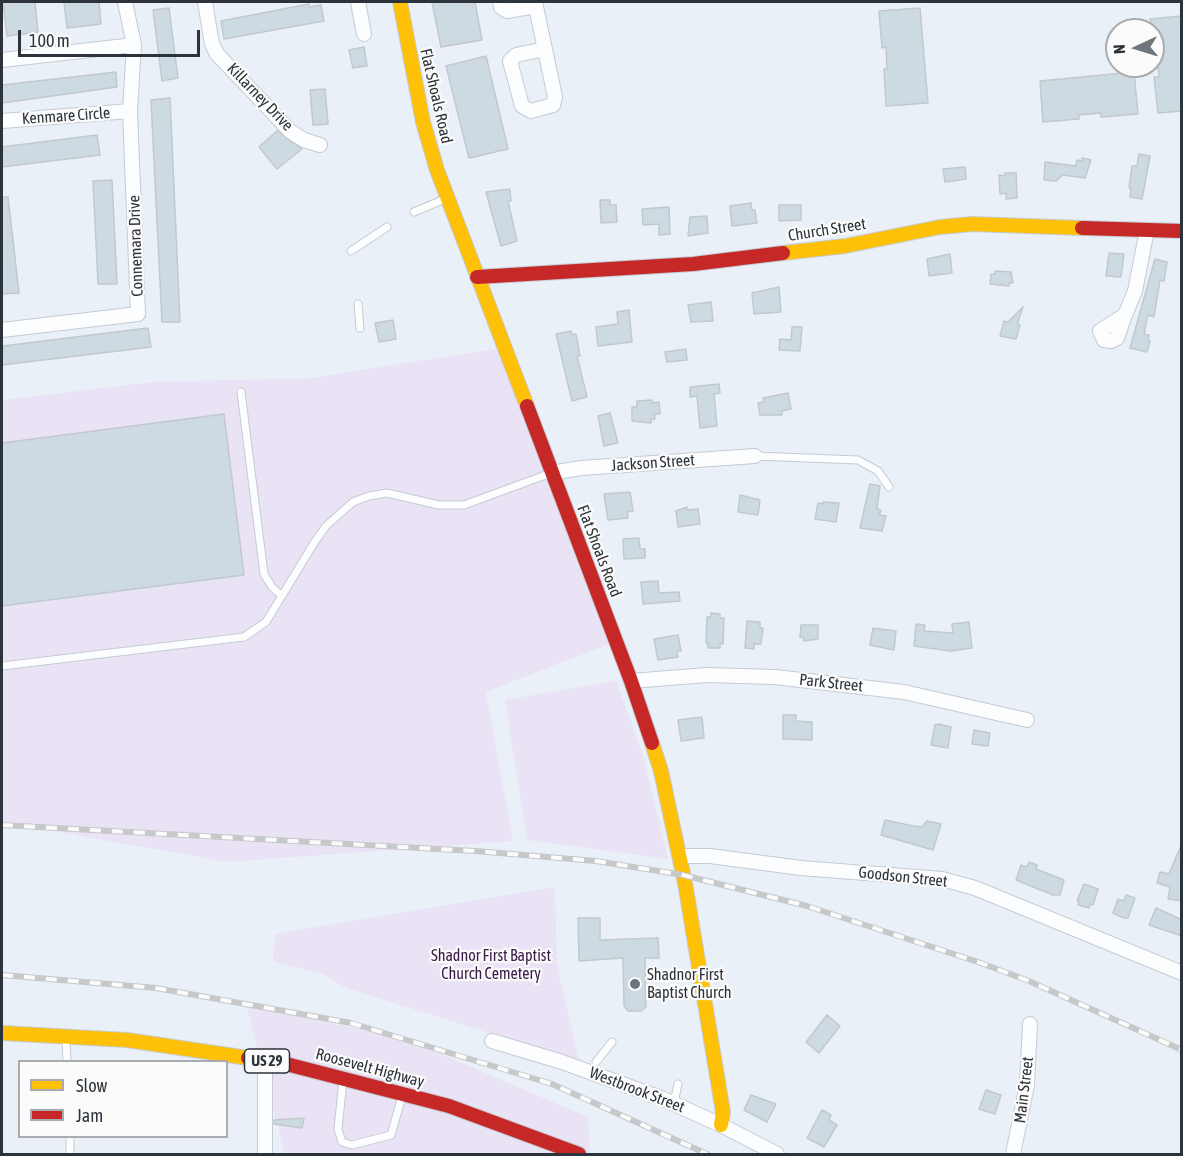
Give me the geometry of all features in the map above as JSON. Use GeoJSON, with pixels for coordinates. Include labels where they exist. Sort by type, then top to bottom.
{"type":"FeatureCollection","features":[{"type":"Feature","properties":{"kind":"street"},"geometry":{"type":"LineString","coordinates":[[125,2],[134,45],[130,111]]}},
{"type":"Feature","properties":{"kind":"street","name":"Killarney Drive"},"geometry":{"type":"LineString","coordinates":[[205,2],[212,44],[217,54],[290,131],[304,140],[320,145]]}},
{"type":"Feature","properties":{"kind":"street"},"geometry":{"type":"LineString","coordinates":[[358,2],[364,34]]}},
{"type":"Feature","properties":{"kind":"street","name":"Flat Shoals Road"},"geometry":{"type":"LineString","coordinates":[[400,2],[423,122],[448,198],[631,681],[661,771],[680,856],[723,1112],[722,1125]]}},
{"type":"Feature","properties":{"kind":"street"},"geometry":{"type":"LineString","coordinates":[[500,2],[501,7],[507,11],[535,4],[545,49],[555,97],[553,105],[531,111],[522,106],[510,61],[516,55],[545,49]]}},
{"type":"Feature","properties":{"kind":"street"},"geometry":{"type":"LineString","coordinates":[[2,60],[134,45]]}},
{"type":"Feature","properties":{"kind":"street","name":"Kenmare Circle"},"geometry":{"type":"LineString","coordinates":[[2,121],[130,111]]}},
{"type":"Feature","properties":{"kind":"street","name":"Connemara Drive"},"geometry":{"type":"LineString","coordinates":[[2,330],[138,314],[130,111]]}},
{"type":"Feature","properties":{"kind":"street","name":"Church Street"},"geometry":{"type":"LineString","coordinates":[[477,277],[693,264],[845,246],[940,227],[972,224],[1182,231]]}},
{"type":"Feature","properties":{"kind":"street"},"geometry":{"type":"LineString","coordinates":[[1125,315],[1135,291],[1147,230]]}},
{"type":"Feature","properties":{"kind":"street","name":"Jackson Street"},"geometry":{"type":"LineString","coordinates":[[551,473],[581,468],[755,456]]}},
{"type":"Feature","properties":{"kind":"street","name":"Park Street"},"geometry":{"type":"LineString","coordinates":[[631,681],[707,675],[776,677],[904,692],[1027,720]]}},
{"type":"Feature","properties":{"kind":"street","name":"Goodson Street"},"geometry":{"type":"LineString","coordinates":[[680,856],[711,856],[801,868],[942,879],[975,888],[1182,973]]}},
{"type":"Feature","properties":{"kind":"street","name":"Main Street"},"geometry":{"type":"LineString","coordinates":[[1013,1155],[1027,1085],[1030,1024]]}},
{"type":"Feature","properties":{"kind":"street","name":"Roosevelt Highway"},"geometry":{"type":"LineString","coordinates":[[2,1033],[128,1040],[191,1056],[265,1060],[344,1077],[402,1093],[484,1119],[579,1155]]}},
{"type":"Feature","properties":{"kind":"street","name":"Westbrook Street"},"geometry":{"type":"LineString","coordinates":[[492,1041],[596,1064],[722,1125],[777,1155]]}},
{"type":"Feature","properties":{"kind":"street"},"geometry":{"type":"LineString","coordinates":[[265,1060],[265,1155]]}},
{"type":"Feature","properties":{"kind":"lane"},"geometry":{"type":"LineString","coordinates":[[414,212],[448,198]]}},
{"type":"Feature","properties":{"kind":"lane"},"geometry":{"type":"LineString","coordinates":[[351,251],[387,227]]}},
{"type":"Feature","properties":{"kind":"lane"},"geometry":{"type":"LineString","coordinates":[[358,304],[360,328]]}},
{"type":"Feature","properties":{"kind":"lane"},"geometry":{"type":"LineString","coordinates":[[242,392],[264,574],[272,587],[282,596]]}},
{"type":"Feature","properties":{"kind":"lane"},"geometry":{"type":"LineString","coordinates":[[755,456],[858,460],[878,471],[889,487]]}},
{"type":"Feature","properties":{"kind":"lane"},"geometry":{"type":"LineString","coordinates":[[2,666],[244,637],[266,622],[326,526],[353,502],[387,493],[439,505],[464,505],[551,473]]}},
{"type":"Feature","properties":{"kind":"lane"},"geometry":{"type":"LineString","coordinates":[[66,1035],[67,1060]]}},
{"type":"Feature","properties":{"kind":"lane"},"geometry":{"type":"LineString","coordinates":[[596,1064],[612,1042]]}},
{"type":"Feature","properties":{"kind":"lane"},"geometry":{"type":"LineString","coordinates":[[344,1077],[338,1129],[342,1142],[352,1145],[391,1135],[402,1093]]}},
{"type":"Feature","properties":{"kind":"lane"},"geometry":{"type":"LineString","coordinates":[[674,1103],[678,1084]]}},
{"type":"Feature","properties":{"kind":"lane"},"geometry":{"type":"LineString","coordinates":[[70,1138],[70,1155]]}},
{"type":"Feature","properties":{"kind":"green space"},"geometry":{"type":"Polygon","coordinates":[[[500,348],[617,641],[486,692],[513,841],[227,862],[2,822],[2,400],[152,382],[311,378],[500,348]]]}},
{"type":"Feature","properties":{"kind":"green space"},"geometry":{"type":"Polygon","coordinates":[[[616,681],[643,755],[668,859],[527,840],[505,700],[616,681]]]}},
{"type":"Feature","properties":{"kind":"green space","name":"Shadnor First Baptist Church Cemetery"},"geometry":{"type":"Polygon","coordinates":[[[555,887],[557,965],[579,1061],[346,988],[325,975],[273,961],[275,934],[555,887]]]}},
{"type":"Feature","properties":{"kind":"green space"},"geometry":{"type":"Polygon","coordinates":[[[246,1004],[408,1040],[588,1117],[590,1154],[285,1154],[246,1004]]]}},
{"type":"Feature","properties":{"kind":"building"},"geometry":{"type":"Polygon","coordinates":[[[3,2],[35,2],[38,32],[7,36],[3,2]]]}},
{"type":"Feature","properties":{"kind":"building"},"geometry":{"type":"Polygon","coordinates":[[[64,2],[99,2],[101,24],[67,28],[64,2]]]}},
{"type":"Feature","properties":{"kind":"building"},"geometry":{"type":"Polygon","coordinates":[[[432,2],[475,2],[482,40],[441,47],[432,2]]]}},
{"type":"Feature","properties":{"kind":"building"},"geometry":{"type":"Polygon","coordinates":[[[309,4],[309,7],[321,5],[324,21],[224,39],[221,21],[309,4]]]}},
{"type":"Feature","properties":{"kind":"building"},"geometry":{"type":"Polygon","coordinates":[[[169,8],[178,78],[162,81],[153,10],[169,8]]]}},
{"type":"Feature","properties":{"kind":"building"},"geometry":{"type":"Polygon","coordinates":[[[920,8],[928,103],[886,106],[884,69],[887,69],[886,47],[882,48],[879,11],[920,8]]]}},
{"type":"Feature","properties":{"kind":"building"},"geometry":{"type":"Polygon","coordinates":[[[1182,16],[1182,111],[1158,113],[1154,78],[1165,78],[1165,18],[1161,18],[1182,16]]]}},
{"type":"Feature","properties":{"kind":"building"},"geometry":{"type":"Polygon","coordinates":[[[364,47],[367,66],[353,68],[349,50],[364,47]]]}},
{"type":"Feature","properties":{"kind":"building"},"geometry":{"type":"Polygon","coordinates":[[[486,56],[508,149],[469,158],[446,66],[486,56]]]}},
{"type":"Feature","properties":{"kind":"building"},"geometry":{"type":"Polygon","coordinates":[[[116,72],[117,87],[2,103],[2,85],[116,72]]]}},
{"type":"Feature","properties":{"kind":"building"},"geometry":{"type":"Polygon","coordinates":[[[1105,75],[1105,78],[1135,78],[1138,114],[1101,117],[1101,113],[1079,115],[1079,119],[1043,122],[1040,81],[1105,75]]]}},
{"type":"Feature","properties":{"kind":"building"},"geometry":{"type":"Polygon","coordinates":[[[325,89],[328,124],[313,125],[310,90],[325,89]]]}},
{"type":"Feature","properties":{"kind":"building"},"geometry":{"type":"Polygon","coordinates":[[[170,98],[180,322],[162,322],[151,100],[170,98]]]}},
{"type":"Feature","properties":{"kind":"building"},"geometry":{"type":"Polygon","coordinates":[[[277,131],[302,149],[277,169],[259,147],[277,131]]]}},
{"type":"Feature","properties":{"kind":"building"},"geometry":{"type":"Polygon","coordinates":[[[97,135],[100,155],[2,167],[2,147],[97,135]]]}},
{"type":"Feature","properties":{"kind":"building"},"geometry":{"type":"Polygon","coordinates":[[[1139,154],[1150,156],[1142,199],[1130,197],[1131,188],[1129,188],[1132,166],[1137,166],[1139,154]]]}},
{"type":"Feature","properties":{"kind":"building"},"geometry":{"type":"Polygon","coordinates":[[[1082,158],[1091,160],[1085,178],[1063,175],[1056,181],[1044,180],[1045,162],[1076,166],[1077,160],[1082,161],[1082,158]]]}},
{"type":"Feature","properties":{"kind":"building"},"geometry":{"type":"Polygon","coordinates":[[[965,167],[966,179],[945,182],[943,169],[965,167]]]}},
{"type":"Feature","properties":{"kind":"building"},"geometry":{"type":"Polygon","coordinates":[[[1005,173],[1016,173],[1017,198],[1006,199],[1006,193],[1000,194],[999,175],[1005,176],[1005,173]]]}},
{"type":"Feature","properties":{"kind":"building"},"geometry":{"type":"Polygon","coordinates":[[[112,180],[117,284],[98,284],[93,181],[112,180]]]}},
{"type":"Feature","properties":{"kind":"building"},"geometry":{"type":"Polygon","coordinates":[[[510,189],[511,201],[508,201],[517,241],[501,246],[486,192],[510,189]]]}},
{"type":"Feature","properties":{"kind":"building"},"geometry":{"type":"Polygon","coordinates":[[[2,197],[8,197],[19,293],[2,294],[2,197]]]}},
{"type":"Feature","properties":{"kind":"building"},"geometry":{"type":"Polygon","coordinates":[[[600,200],[610,200],[610,205],[616,205],[617,222],[601,223],[600,200]]]}},
{"type":"Feature","properties":{"kind":"building"},"geometry":{"type":"Polygon","coordinates":[[[751,203],[752,210],[755,210],[757,223],[732,226],[730,206],[751,203]]]}},
{"type":"Feature","properties":{"kind":"building"},"geometry":{"type":"Polygon","coordinates":[[[779,205],[801,205],[801,220],[779,221],[779,205]]]}},
{"type":"Feature","properties":{"kind":"building"},"geometry":{"type":"Polygon","coordinates":[[[669,207],[670,234],[659,235],[659,224],[643,225],[642,209],[669,207]]]}},
{"type":"Feature","properties":{"kind":"building"},"geometry":{"type":"Polygon","coordinates":[[[707,216],[708,233],[688,236],[690,217],[707,216]]]}},
{"type":"Feature","properties":{"kind":"building"},"geometry":{"type":"Polygon","coordinates":[[[1109,253],[1124,254],[1121,277],[1106,276],[1109,253]]]}},
{"type":"Feature","properties":{"kind":"building"},"geometry":{"type":"Polygon","coordinates":[[[950,254],[952,273],[929,276],[927,259],[950,254]]]}},
{"type":"Feature","properties":{"kind":"building"},"geometry":{"type":"Polygon","coordinates":[[[1155,259],[1167,262],[1164,281],[1160,280],[1154,317],[1148,315],[1144,334],[1149,335],[1148,340],[1150,341],[1147,352],[1130,348],[1155,259]]]}},
{"type":"Feature","properties":{"kind":"building"},"geometry":{"type":"Polygon","coordinates":[[[995,271],[1011,272],[1013,283],[1009,283],[1009,286],[990,284],[991,274],[995,274],[995,271]]]}},
{"type":"Feature","properties":{"kind":"building"},"geometry":{"type":"Polygon","coordinates":[[[779,287],[781,312],[754,314],[752,293],[779,287]]]}},
{"type":"Feature","properties":{"kind":"building"},"geometry":{"type":"Polygon","coordinates":[[[711,302],[713,321],[691,322],[688,305],[711,302]]]}},
{"type":"Feature","properties":{"kind":"building"},"geometry":{"type":"Polygon","coordinates":[[[1023,307],[1017,324],[1020,325],[1016,339],[1000,336],[1004,321],[1008,322],[1023,307]]]}},
{"type":"Feature","properties":{"kind":"building"},"geometry":{"type":"Polygon","coordinates":[[[629,310],[632,342],[598,346],[596,327],[618,324],[617,312],[629,310]]]}},
{"type":"Feature","properties":{"kind":"building"},"geometry":{"type":"Polygon","coordinates":[[[393,320],[396,339],[379,342],[375,323],[393,320]]]}},
{"type":"Feature","properties":{"kind":"building"},"geometry":{"type":"Polygon","coordinates":[[[792,327],[802,327],[800,351],[779,350],[780,339],[791,340],[792,327]]]}},
{"type":"Feature","properties":{"kind":"building"},"geometry":{"type":"Polygon","coordinates":[[[148,328],[151,347],[2,365],[3,346],[148,328]]]}},
{"type":"Feature","properties":{"kind":"building"},"geometry":{"type":"Polygon","coordinates":[[[571,331],[572,335],[576,334],[580,356],[577,356],[587,397],[572,401],[556,334],[571,331]]]}},
{"type":"Feature","properties":{"kind":"building"},"geometry":{"type":"Polygon","coordinates":[[[686,349],[687,360],[667,362],[665,352],[686,349]]]}},
{"type":"Feature","properties":{"kind":"building"},"geometry":{"type":"Polygon","coordinates":[[[719,384],[720,393],[714,394],[717,426],[700,428],[697,396],[690,397],[690,387],[719,384]]]}},
{"type":"Feature","properties":{"kind":"building"},"geometry":{"type":"Polygon","coordinates":[[[788,393],[791,409],[782,411],[782,415],[760,415],[758,403],[764,402],[763,398],[788,393]]]}},
{"type":"Feature","properties":{"kind":"building"},"geometry":{"type":"Polygon","coordinates":[[[652,400],[652,403],[659,402],[660,414],[654,414],[655,419],[651,419],[651,423],[632,421],[632,407],[637,407],[637,401],[652,400]]]}},
{"type":"Feature","properties":{"kind":"building"},"geometry":{"type":"Polygon","coordinates":[[[610,413],[618,443],[604,446],[598,416],[610,413]]]}},
{"type":"Feature","properties":{"kind":"building"},"geometry":{"type":"Polygon","coordinates":[[[224,414],[244,575],[2,606],[2,443],[224,414]]]}},
{"type":"Feature","properties":{"kind":"building"},"geometry":{"type":"Polygon","coordinates":[[[870,484],[880,486],[877,508],[881,511],[879,515],[886,516],[882,531],[860,528],[870,484]]]}},
{"type":"Feature","properties":{"kind":"building"},"geometry":{"type":"Polygon","coordinates":[[[630,492],[633,511],[627,512],[628,518],[608,520],[604,494],[630,492]]]}},
{"type":"Feature","properties":{"kind":"building"},"geometry":{"type":"Polygon","coordinates":[[[740,495],[760,500],[758,515],[738,512],[740,495]]]}},
{"type":"Feature","properties":{"kind":"building"},"geometry":{"type":"Polygon","coordinates":[[[823,502],[839,503],[836,522],[815,519],[818,503],[823,504],[823,502]]]}},
{"type":"Feature","properties":{"kind":"building"},"geometry":{"type":"Polygon","coordinates":[[[687,507],[687,510],[698,509],[700,524],[678,527],[676,511],[687,507]]]}},
{"type":"Feature","properties":{"kind":"building"},"geometry":{"type":"Polygon","coordinates":[[[639,538],[640,549],[645,549],[645,558],[624,559],[623,539],[639,538]]]}},
{"type":"Feature","properties":{"kind":"building"},"geometry":{"type":"Polygon","coordinates":[[[658,581],[659,593],[679,592],[680,601],[643,604],[641,582],[658,581]]]}},
{"type":"Feature","properties":{"kind":"building"},"geometry":{"type":"Polygon","coordinates":[[[711,613],[720,614],[720,618],[724,618],[723,644],[720,643],[720,648],[708,648],[708,643],[706,643],[707,617],[711,617],[711,613]]]}},
{"type":"Feature","properties":{"kind":"building"},"geometry":{"type":"Polygon","coordinates":[[[747,621],[760,622],[760,628],[763,628],[761,644],[754,644],[754,649],[745,648],[747,621]]]}},
{"type":"Feature","properties":{"kind":"building"},"geometry":{"type":"Polygon","coordinates":[[[969,622],[972,648],[951,651],[914,646],[916,624],[925,625],[924,631],[953,633],[952,624],[969,622]]]}},
{"type":"Feature","properties":{"kind":"building"},"geometry":{"type":"Polygon","coordinates":[[[801,625],[818,625],[818,639],[804,641],[804,638],[800,637],[801,625]]]}},
{"type":"Feature","properties":{"kind":"building"},"geometry":{"type":"Polygon","coordinates":[[[873,628],[896,631],[894,650],[870,645],[873,628]]]}},
{"type":"Feature","properties":{"kind":"building"},"geometry":{"type":"Polygon","coordinates":[[[678,635],[681,651],[677,651],[678,657],[658,660],[654,639],[678,635]]]}},
{"type":"Feature","properties":{"kind":"building"},"geometry":{"type":"Polygon","coordinates":[[[783,715],[796,715],[796,721],[812,722],[812,740],[783,739],[783,715]]]}},
{"type":"Feature","properties":{"kind":"building"},"geometry":{"type":"Polygon","coordinates":[[[702,717],[704,738],[681,741],[678,720],[702,717]]]}},
{"type":"Feature","properties":{"kind":"building"},"geometry":{"type":"Polygon","coordinates":[[[935,725],[951,727],[948,748],[931,745],[935,725]]]}},
{"type":"Feature","properties":{"kind":"building"},"geometry":{"type":"Polygon","coordinates":[[[974,730],[990,733],[988,746],[972,744],[974,730]]]}},
{"type":"Feature","properties":{"kind":"building"},"geometry":{"type":"Polygon","coordinates":[[[885,820],[922,827],[927,821],[941,824],[933,850],[881,835],[885,820]]]}},
{"type":"Feature","properties":{"kind":"building"},"geometry":{"type":"Polygon","coordinates":[[[1182,843],[1182,901],[1168,899],[1170,887],[1157,883],[1160,872],[1169,874],[1182,843]]]}},
{"type":"Feature","properties":{"kind":"building"},"geometry":{"type":"Polygon","coordinates":[[[1029,862],[1037,865],[1036,869],[1064,880],[1060,895],[1053,895],[1016,880],[1021,865],[1027,867],[1029,862]]]}},
{"type":"Feature","properties":{"kind":"building"},"geometry":{"type":"Polygon","coordinates":[[[1084,884],[1098,889],[1093,905],[1090,904],[1089,908],[1078,905],[1079,901],[1077,901],[1084,884]]]}},
{"type":"Feature","properties":{"kind":"building"},"geometry":{"type":"Polygon","coordinates":[[[1126,895],[1135,898],[1128,918],[1124,918],[1113,913],[1118,899],[1124,901],[1126,895]]]}},
{"type":"Feature","properties":{"kind":"building"},"geometry":{"type":"Polygon","coordinates":[[[1156,908],[1182,920],[1182,936],[1149,925],[1156,908]]]}},
{"type":"Feature","properties":{"kind":"building","name":"Shadnor First Baptist Church"},"geometry":{"type":"Polygon","coordinates":[[[578,918],[600,918],[600,940],[658,938],[659,958],[645,958],[646,1007],[641,1011],[628,1011],[624,1006],[623,958],[579,961],[578,918]]]}},
{"type":"Feature","properties":{"kind":"building"},"geometry":{"type":"Polygon","coordinates":[[[827,1015],[840,1026],[819,1053],[806,1042],[827,1015]]]}},
{"type":"Feature","properties":{"kind":"building"},"geometry":{"type":"Polygon","coordinates":[[[986,1090],[1001,1095],[995,1114],[979,1109],[986,1090]]]}},
{"type":"Feature","properties":{"kind":"building"},"geometry":{"type":"Polygon","coordinates":[[[751,1095],[776,1104],[767,1122],[744,1110],[751,1095]]]}},
{"type":"Feature","properties":{"kind":"building"},"geometry":{"type":"Polygon","coordinates":[[[822,1110],[831,1115],[829,1120],[837,1125],[824,1147],[807,1138],[822,1110]]]}},
{"type":"Feature","properties":{"kind":"building"},"geometry":{"type":"Polygon","coordinates":[[[304,1118],[302,1128],[274,1124],[274,1120],[304,1118]]]}},
{"type":"Feature","properties":{"kind":"railway"},"geometry":{"type":"LineString","coordinates":[[2,825],[475,851],[596,861],[683,875],[807,906],[978,962],[1029,981],[1182,1050]]}},
{"type":"Feature","properties":{"kind":"railway"},"geometry":{"type":"LineString","coordinates":[[2,975],[156,988],[351,1023],[552,1084],[707,1154]]}},
{"type":"Feature","properties":{"kind":"traffic: slow"},"geometry":{"type":"LineString","coordinates":[[400,2],[423,122],[437,170],[527,406]]}},
{"type":"Feature","properties":{"kind":"traffic: slow"},"geometry":{"type":"LineString","coordinates":[[783,253],[845,246],[940,227],[972,224],[1082,228]]}},
{"type":"Feature","properties":{"kind":"traffic: slow"},"geometry":{"type":"LineString","coordinates":[[652,743],[661,771],[685,883],[723,1112],[721,1125]]}},
{"type":"Feature","properties":{"kind":"traffic: slow"},"geometry":{"type":"LineString","coordinates":[[2,1033],[127,1040],[248,1058]]}},
{"type":"Feature","properties":{"kind":"traffic: jam"},"geometry":{"type":"LineString","coordinates":[[1082,228],[1182,231]]}},
{"type":"Feature","properties":{"kind":"traffic: jam"},"geometry":{"type":"LineString","coordinates":[[477,277],[693,264],[783,253]]}},
{"type":"Feature","properties":{"kind":"traffic: jam"},"geometry":{"type":"LineString","coordinates":[[527,406],[631,681],[652,743]]}},
{"type":"Feature","properties":{"kind":"traffic: jam"},"geometry":{"type":"LineString","coordinates":[[248,1058],[290,1065],[449,1106],[579,1154]]}},
{"type":"Feature","properties":{"kind":"place","name":"Shadnor First Baptist Church"},"geometry":{"type":"Point","coordinates":[635,984]}}]}
